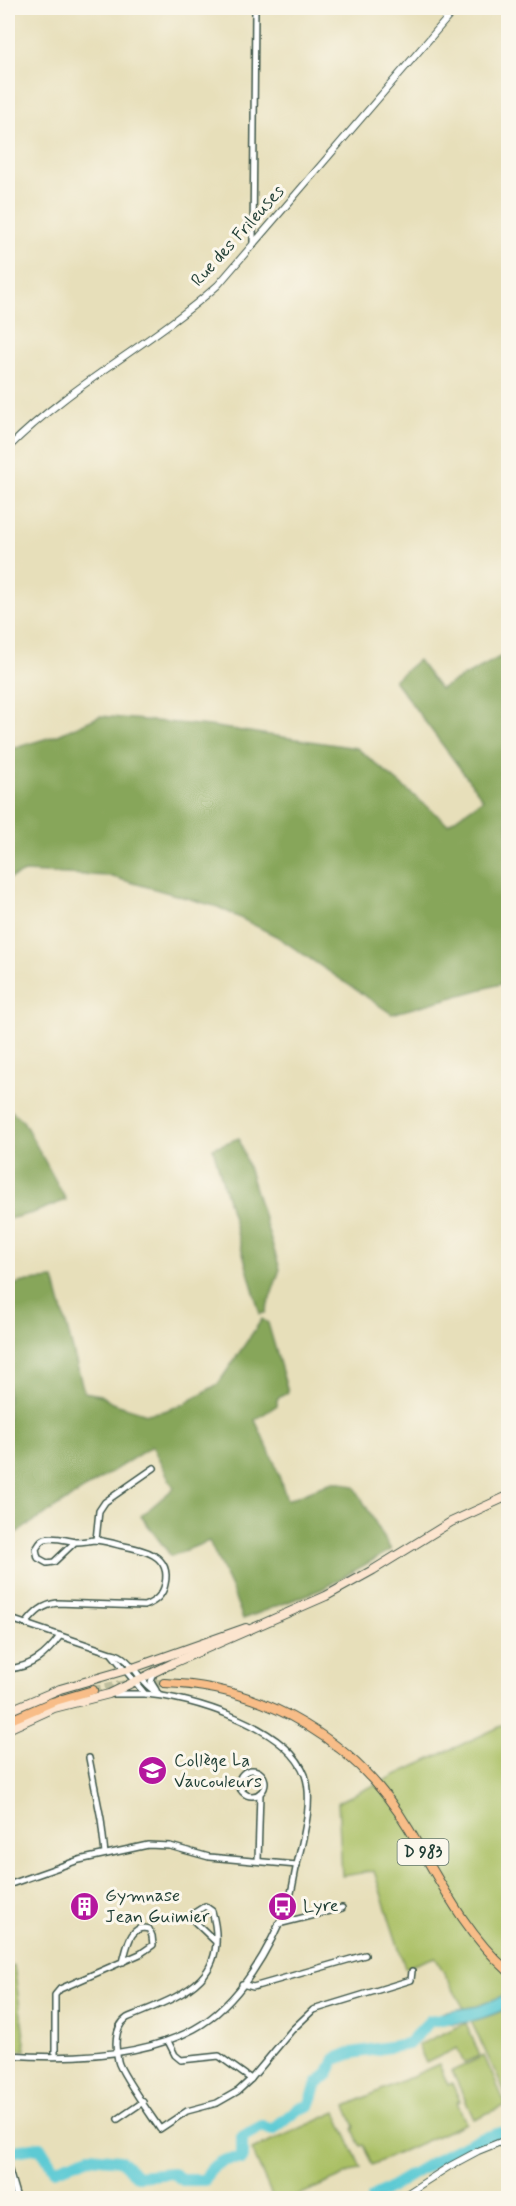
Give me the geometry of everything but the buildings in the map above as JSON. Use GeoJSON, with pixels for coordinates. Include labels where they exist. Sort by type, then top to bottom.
{"type":"FeatureCollection","features":[{"type":"Feature","properties":{"kind":"main road"},"geometry":{"type":"LineString","coordinates":[[8,1729],[54,1708],[109,1694],[267,1622],[357,1580],[451,1521],[508,1496]]}},
{"type":"Feature","properties":{"kind":"main road"},"geometry":{"type":"LineString","coordinates":[[8,1712],[60,1689],[129,1669],[230,1632],[267,1622]]}},
{"type":"Feature","properties":{"kind":"main road","name":"D 983"},"geometry":{"type":"LineString","coordinates":[[164,1683],[209,1687],[256,1700],[296,1718],[341,1748],[385,1792],[463,1920],[508,1971]]}},
{"type":"Feature","properties":{"kind":"main road"},"geometry":{"type":"LineString","coordinates":[[8,1721],[52,1702],[93,1690]]}},
{"type":"Feature","properties":{"kind":"street"},"geometry":{"type":"LineString","coordinates":[[253,245],[255,8]]}},
{"type":"Feature","properties":{"kind":"street","name":"Rue des Frileuses"},"geometry":{"type":"LineString","coordinates":[[8,448],[37,419],[155,336],[201,300],[253,245],[456,8]]}},
{"type":"Feature","properties":{"kind":"street"},"geometry":{"type":"LineString","coordinates":[[96,1540],[99,1511],[105,1502],[154,1468]]}},
{"type":"Feature","properties":{"kind":"street"},"geometry":{"type":"LineString","coordinates":[[27,1624],[33,1615],[46,1605],[57,1603],[144,1606],[152,1604],[159,1598],[165,1588],[167,1577],[165,1567],[158,1557],[142,1549],[96,1540],[75,1542],[47,1538],[41,1541],[36,1549],[38,1558],[47,1563],[54,1562],[75,1542]]}},
{"type":"Feature","properties":{"kind":"street"},"geometry":{"type":"LineString","coordinates":[[8,1618],[121,1655],[145,1694]]}},
{"type":"Feature","properties":{"kind":"street"},"geometry":{"type":"LineString","coordinates":[[8,1669],[29,1664],[48,1653],[60,1636]]}},
{"type":"Feature","properties":{"kind":"street"},"geometry":{"type":"LineString","coordinates":[[154,1672],[152,1682],[154,1688],[162,1695]]}},
{"type":"Feature","properties":{"kind":"street"},"geometry":{"type":"LineString","coordinates":[[137,1681],[162,1695]]}},
{"type":"Feature","properties":{"kind":"street"},"geometry":{"type":"LineString","coordinates":[[8,2055],[135,2051],[168,2041],[194,2029],[208,2020],[242,1984],[257,1963],[278,1924],[296,1876],[304,1838],[307,1799],[305,1775],[288,1750],[260,1730],[204,1704],[162,1695],[109,1694]]}},
{"type":"Feature","properties":{"kind":"street"},"geometry":{"type":"LineString","coordinates":[[89,1758],[102,1821],[105,1854]]}},
{"type":"Feature","properties":{"kind":"street"},"geometry":{"type":"LineString","coordinates":[[258,1860],[260,1793],[265,1787],[263,1774],[256,1770],[244,1772],[239,1780],[243,1792],[251,1796],[260,1793]]}},
{"type":"Feature","properties":{"kind":"street"},"geometry":{"type":"LineString","coordinates":[[8,1885],[79,1860],[160,1844],[209,1857],[297,1865]]}},
{"type":"Feature","properties":{"kind":"street"},"geometry":{"type":"LineString","coordinates":[[216,1942],[194,1920],[194,1913],[199,1908],[205,1906],[212,1911],[216,1925],[216,1942],[208,1969],[195,1985],[183,1994],[127,2018],[116,2030],[118,2062],[159,2129],[187,2111],[218,2103],[238,2091],[292,2030],[313,2010],[411,1980],[412,1971]]}},
{"type":"Feature","properties":{"kind":"street"},"geometry":{"type":"LineString","coordinates":[[278,1924],[342,1908]]}},
{"type":"Feature","properties":{"kind":"street"},"geometry":{"type":"LineString","coordinates":[[55,2055],[55,1995],[60,1989],[123,1962],[140,1954],[153,1945],[149,1929],[143,1927],[136,1929],[132,1934],[123,1962]]}},
{"type":"Feature","properties":{"kind":"street"},"geometry":{"type":"LineString","coordinates":[[242,1984],[253,1987],[365,1955]]}},
{"type":"Feature","properties":{"kind":"street"},"geometry":{"type":"LineString","coordinates":[[168,2041],[175,2055],[181,2060],[219,2056],[251,2079]]}},
{"type":"Feature","properties":{"kind":"street"},"geometry":{"type":"LineString","coordinates":[[118,2119],[143,2103]]}},
{"type":"Feature","properties":{"kind":"street"},"geometry":{"type":"LineString","coordinates":[[400,2199],[450,2166],[508,2139]]}},
{"type":"Feature","properties":{"kind":"street"},"geometry":{"type":"LineString","coordinates":[[8,2167],[17,2199]]}},
{"type":"Feature","properties":{"kind":"green space"},"geometry":{"type":"Polygon","coordinates":[[[502,656],[508,662],[508,982],[392,1014],[276,936],[218,907],[109,876],[24,872],[8,879],[8,750],[58,735],[100,716],[209,726],[357,748],[448,824],[483,799],[394,680],[418,660],[440,689],[502,656]]]}},
{"type":"Feature","properties":{"kind":"green space"},"geometry":{"type":"Polygon","coordinates":[[[8,1108],[23,1121],[66,1200],[33,1213],[8,1219],[8,1108]]]}},
{"type":"Feature","properties":{"kind":"green space"},"geometry":{"type":"Polygon","coordinates":[[[239,1138],[280,1269],[265,1313],[260,1314],[213,1148],[239,1138]]]}},
{"type":"Feature","properties":{"kind":"green space"},"geometry":{"type":"Polygon","coordinates":[[[54,1279],[84,1392],[100,1395],[112,1403],[147,1414],[184,1404],[218,1384],[262,1319],[268,1323],[288,1392],[277,1399],[277,1405],[255,1420],[275,1464],[287,1500],[332,1482],[342,1482],[355,1487],[391,1550],[322,1589],[243,1619],[209,1541],[171,1556],[141,1516],[174,1488],[152,1446],[8,1538],[8,1286],[28,1281],[54,1279]]]}},
{"type":"Feature","properties":{"kind":"green space"},"geometry":{"type":"Polygon","coordinates":[[[508,1723],[508,2099],[470,2019],[435,1957],[405,1968],[374,1871],[342,1876],[338,1802],[508,1723]]]}},
{"type":"Feature","properties":{"kind":"green space"},"geometry":{"type":"Polygon","coordinates":[[[14,1966],[26,2050],[8,2050],[8,1968],[14,1966]]]}},
{"type":"Feature","properties":{"kind":"green space"},"geometry":{"type":"Polygon","coordinates":[[[466,2023],[480,2056],[464,2063],[457,2048],[426,2063],[418,2045],[466,2023]]]}},
{"type":"Feature","properties":{"kind":"green space"},"geometry":{"type":"Polygon","coordinates":[[[484,2056],[506,2105],[474,2119],[452,2071],[484,2056]]]}},
{"type":"Feature","properties":{"kind":"green space"},"geometry":{"type":"Polygon","coordinates":[[[439,2064],[448,2085],[452,2083],[466,2123],[372,2165],[363,2145],[360,2146],[346,2106],[439,2064]]]}},
{"type":"Feature","properties":{"kind":"green space"},"geometry":{"type":"Polygon","coordinates":[[[336,2112],[361,2168],[292,2198],[273,2198],[252,2150],[336,2112]]]}},
{"type":"Feature","properties":{"kind":"water"},"geometry":{"type":"Polygon","coordinates":[[[502,1996],[508,2001],[508,2008],[502,2011],[466,2022],[442,2021],[442,2012],[478,2006],[502,1996]]]}},
{"type":"Feature","properties":{"kind":"waterway"},"geometry":{"type":"LineString","coordinates":[[8,2152],[40,2147],[54,2170],[90,2157],[120,2160],[138,2176],[173,2173],[182,2180],[205,2180],[219,2163],[230,2159],[242,2159],[242,2137],[262,2126],[272,2130],[298,2109],[309,2106],[317,2084],[328,2074],[335,2059],[352,2053],[408,2044],[430,2021],[457,2016]]}},
{"type":"Feature","properties":{"kind":"waterway"},"geometry":{"type":"LineString","coordinates":[[372,2198],[456,2150],[478,2140],[508,2131]]}},
{"type":"Feature","properties":{"kind":"tunnel"},"geometry":{"type":"LineString","coordinates":[[93,1690],[126,1684],[164,1683]]}},
{"type":"Feature","properties":{"kind":"place","name":"Collège La Vaucouleurs"},"geometry":{"type":"Point","coordinates":[153,1771]}},
{"type":"Feature","properties":{"kind":"place","name":"Gymnase Jean Guimier"},"geometry":{"type":"Point","coordinates":[84,1906]}},
{"type":"Feature","properties":{"kind":"place","name":"Lyre"},"geometry":{"type":"Point","coordinates":[282,1906]}}]}
